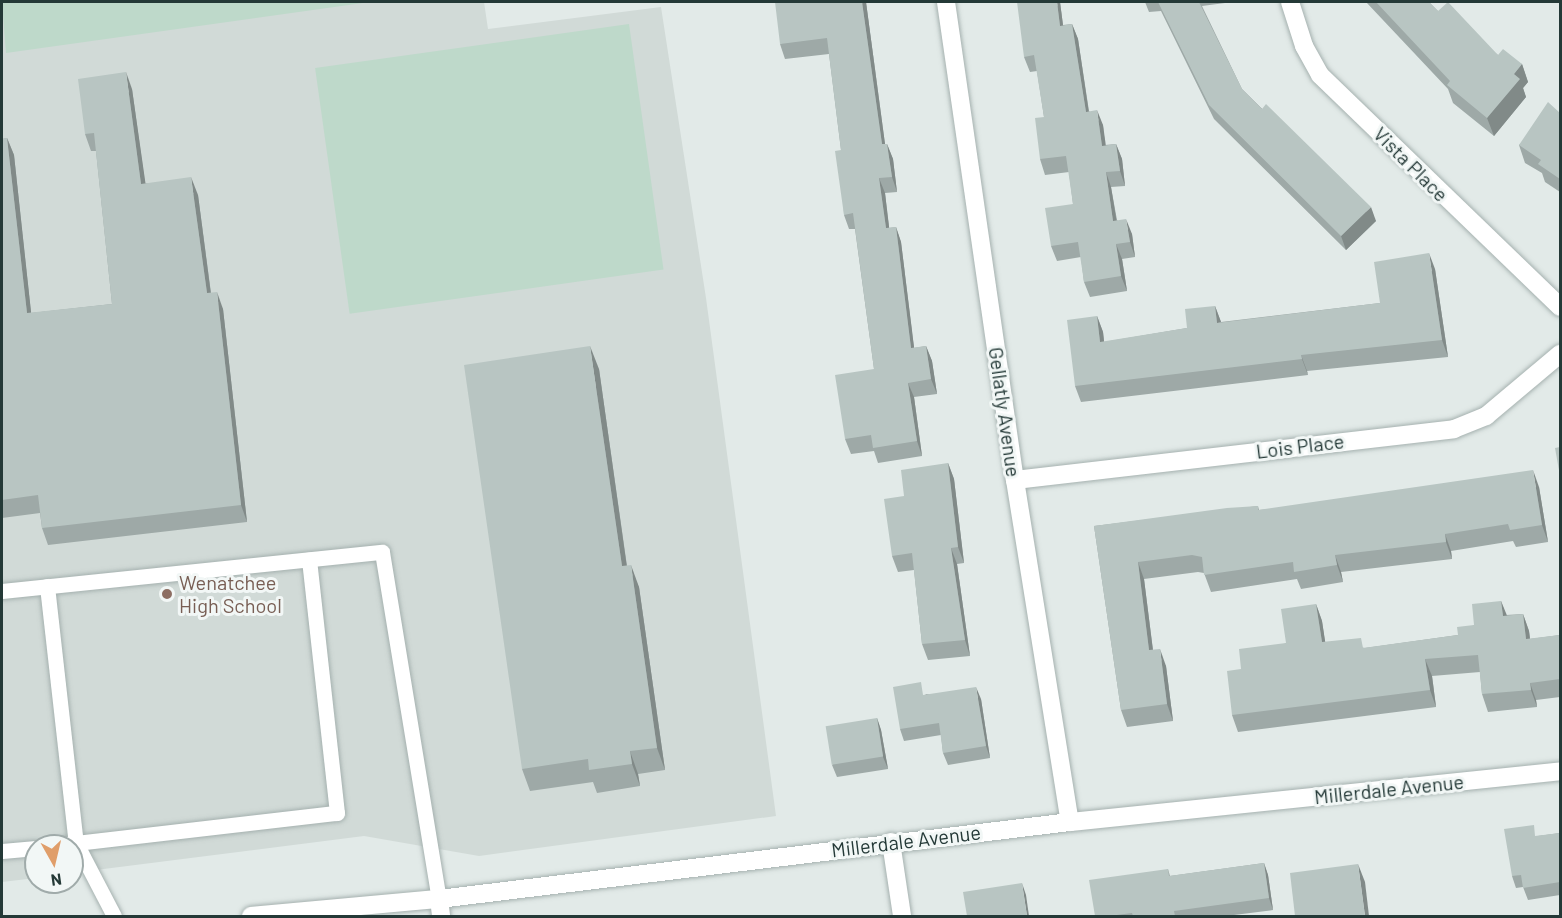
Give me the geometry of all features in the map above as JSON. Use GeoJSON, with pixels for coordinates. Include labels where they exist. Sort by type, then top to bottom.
{"type":"FeatureCollection","features":[{"type":"Feature","properties":{"kind":"street","name":"Gellatly Avenue"},"geometry":{"type":"LineString","coordinates":[[946,2],[1015,480],[1070,822]]}},
{"type":"Feature","properties":{"kind":"street","name":"Vista Place"},"geometry":{"type":"LineString","coordinates":[[1290,2],[1300,37],[1320,75],[1560,307]]}},
{"type":"Feature","properties":{"kind":"street","name":"Lois Place"},"geometry":{"type":"LineString","coordinates":[[1015,480],[1454,429],[1486,416],[1560,354]]}},
{"type":"Feature","properties":{"kind":"street","name":"Millerdale Avenue"},"geometry":{"type":"LineString","coordinates":[[252,916],[440,908],[891,842],[1560,771]]}},
{"type":"Feature","properties":{"kind":"street"},"geometry":{"type":"LineString","coordinates":[[891,842],[902,916]]}},
{"type":"Feature","properties":{"kind":"lane"},"geometry":{"type":"LineString","coordinates":[[2,591],[382,552],[440,908]]}},
{"type":"Feature","properties":{"kind":"lane"},"geometry":{"type":"LineString","coordinates":[[84,842],[337,813],[309,560]]}},
{"type":"Feature","properties":{"kind":"lane"},"geometry":{"type":"LineString","coordinates":[[47,586],[75,834]]}},
{"type":"Feature","properties":{"kind":"lane"},"geometry":{"type":"LineString","coordinates":[[2,852],[24,849]]}},
{"type":"Feature","properties":{"kind":"lane"},"geometry":{"type":"LineString","coordinates":[[84,858],[114,916]]}},
{"type":"Feature","properties":{"kind":"shaded area","name":"Wenatchee High School"},"geometry":{"type":"Polygon","coordinates":[[[2,2],[484,2],[488,29],[661,7],[706,298],[776,816],[479,856],[364,836],[84,871],[84,834],[24,834],[24,879],[2,882],[2,2]]]}},
{"type":"Feature","properties":{"kind":"green space"},"geometry":{"type":"Polygon","coordinates":[[[2,2],[370,2],[6,53],[2,2]]]}},
{"type":"Feature","properties":{"kind":"green space"},"geometry":{"type":"Polygon","coordinates":[[[629,24],[664,270],[350,314],[315,68],[629,24]]]}},
{"type":"Feature","properties":{"kind":"building"},"geometry":{"type":"Polygon","coordinates":[[[775,2],[862,2],[882,144],[887,144],[892,177],[879,178],[886,228],[896,227],[911,348],[926,346],[931,379],[908,383],[917,441],[873,448],[871,435],[845,439],[835,375],[874,369],[853,213],[844,215],[835,151],[841,150],[827,38],[780,44],[775,2]]]}},
{"type":"Feature","properties":{"kind":"building"},"geometry":{"type":"Polygon","coordinates":[[[1017,2],[1057,2],[1060,26],[1072,24],[1086,112],[1097,110],[1102,146],[1116,144],[1120,171],[1106,172],[1113,221],[1126,219],[1130,242],[1116,244],[1121,276],[1084,282],[1078,242],[1051,246],[1045,208],[1073,204],[1066,156],[1040,159],[1035,118],[1044,117],[1034,55],[1024,57],[1017,2]]]}},
{"type":"Feature","properties":{"kind":"building"},"geometry":{"type":"Polygon","coordinates":[[[1158,2],[1199,2],[1242,89],[1262,109],[1266,104],[1371,207],[1341,236],[1209,105],[1158,2]]]}},
{"type":"Feature","properties":{"kind":"building"},"geometry":{"type":"Polygon","coordinates":[[[1376,2],[1429,2],[1438,11],[1448,2],[1498,55],[1503,49],[1522,64],[1514,74],[1520,79],[1487,118],[1447,85],[1450,81],[1376,2]]]}},
{"type":"Feature","properties":{"kind":"building","name":"Wenatchee High School"},"geometry":{"type":"Polygon","coordinates":[[[126,72],[141,184],[191,177],[207,293],[217,292],[241,505],[42,528],[38,495],[2,500],[2,139],[7,138],[27,313],[112,304],[94,133],[85,134],[78,79],[126,72]]]}},
{"type":"Feature","properties":{"kind":"building"},"geometry":{"type":"Polygon","coordinates":[[[1548,102],[1560,113],[1560,179],[1538,164],[1541,160],[1519,145],[1548,102]]]}},
{"type":"Feature","properties":{"kind":"building"},"geometry":{"type":"Polygon","coordinates":[[[1429,253],[1442,340],[1301,355],[1302,359],[1075,386],[1067,320],[1097,316],[1100,342],[1187,328],[1185,309],[1215,306],[1217,323],[1380,303],[1374,262],[1429,253]]]}},
{"type":"Feature","properties":{"kind":"building"},"geometry":{"type":"Polygon","coordinates":[[[590,346],[622,566],[631,565],[657,748],[630,751],[632,764],[589,770],[588,759],[522,769],[464,365],[590,346]]]}},
{"type":"Feature","properties":{"kind":"building"},"geometry":{"type":"Polygon","coordinates":[[[1560,447],[1560,476],[1555,448],[1560,447]]]}},
{"type":"Feature","properties":{"kind":"building"},"geometry":{"type":"Polygon","coordinates":[[[948,463],[958,547],[951,548],[965,640],[922,644],[912,553],[892,556],[884,499],[904,496],[901,470],[948,463]]]}},
{"type":"Feature","properties":{"kind":"building"},"geometry":{"type":"Polygon","coordinates":[[[1533,470],[1542,525],[1510,530],[1508,524],[1445,534],[1446,542],[1335,555],[1337,565],[1294,572],[1293,562],[1204,575],[1202,557],[1192,555],[1138,562],[1149,650],[1160,649],[1167,704],[1121,710],[1094,526],[1227,508],[1258,506],[1258,510],[1533,470]]]}},
{"type":"Feature","properties":{"kind":"building"},"geometry":{"type":"Polygon","coordinates":[[[1501,601],[1503,616],[1523,614],[1526,639],[1560,635],[1560,679],[1530,683],[1531,690],[1482,694],[1478,655],[1425,659],[1430,690],[1232,715],[1227,671],[1241,669],[1239,649],[1286,643],[1281,609],[1316,604],[1322,642],[1361,638],[1363,648],[1458,635],[1457,627],[1474,625],[1472,604],[1501,601]]]}},
{"type":"Feature","properties":{"kind":"building"},"geometry":{"type":"Polygon","coordinates":[[[921,682],[923,695],[976,687],[986,746],[943,753],[939,723],[900,729],[893,687],[921,682]]]}},
{"type":"Feature","properties":{"kind":"building"},"geometry":{"type":"Polygon","coordinates":[[[877,718],[883,757],[832,765],[826,726],[877,718]]]}},
{"type":"Feature","properties":{"kind":"building"},"geometry":{"type":"Polygon","coordinates":[[[1534,825],[1535,836],[1560,833],[1560,882],[1523,888],[1521,875],[1512,876],[1504,829],[1534,825]]]}},
{"type":"Feature","properties":{"kind":"building"},"geometry":{"type":"Polygon","coordinates":[[[1264,863],[1269,898],[1174,911],[1175,916],[1133,916],[1132,913],[1095,916],[1089,880],[1168,869],[1169,876],[1264,863]]]}},
{"type":"Feature","properties":{"kind":"building"},"geometry":{"type":"Polygon","coordinates":[[[1358,864],[1365,916],[1295,916],[1290,873],[1358,864]]]}},
{"type":"Feature","properties":{"kind":"building"},"geometry":{"type":"Polygon","coordinates":[[[1022,883],[1027,916],[967,916],[963,892],[1022,883]]]}},
{"type":"Feature","properties":{"kind":"place","name":"Wenatchee High School"},"geometry":{"type":"Point","coordinates":[167,594]}}]}
